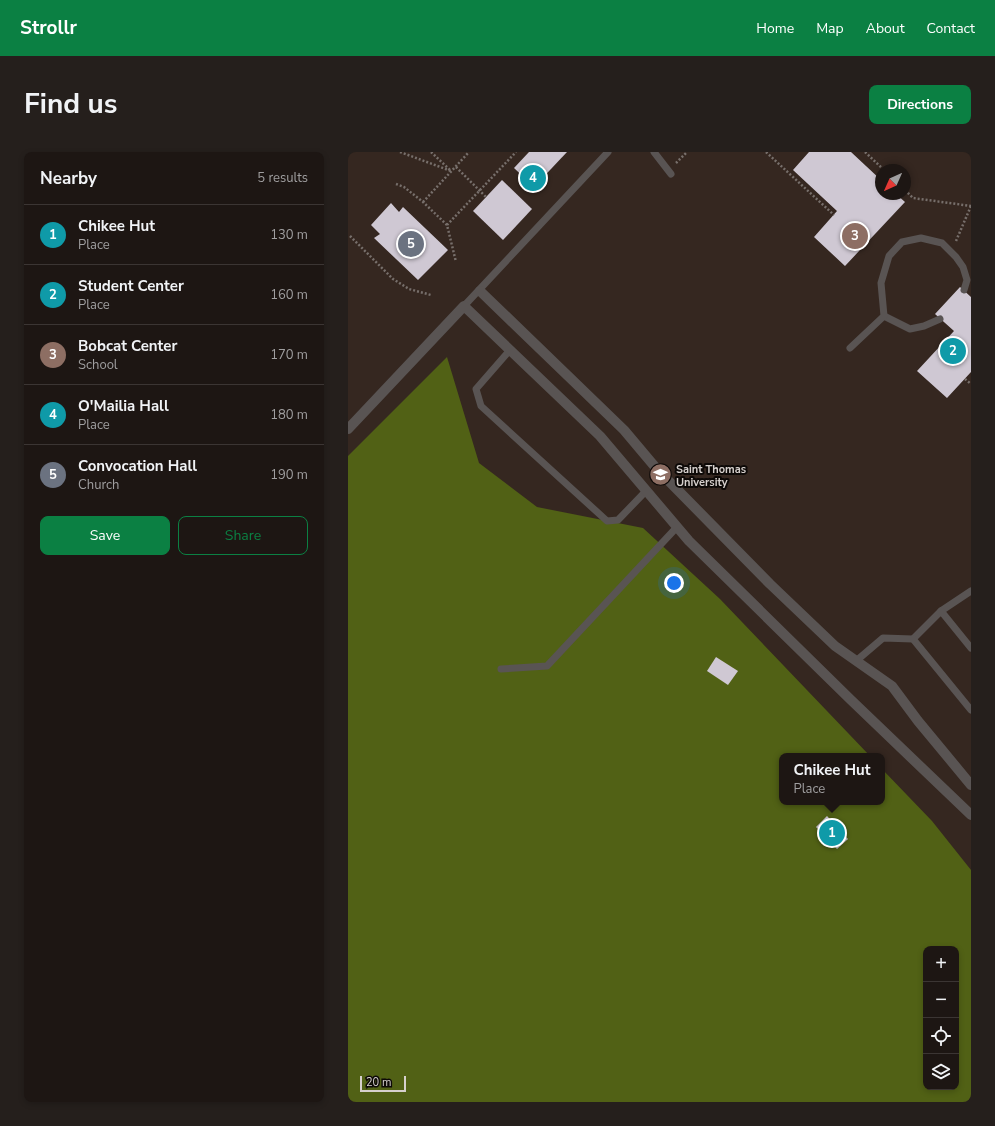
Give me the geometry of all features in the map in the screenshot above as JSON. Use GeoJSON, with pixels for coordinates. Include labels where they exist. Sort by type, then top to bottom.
{"type":"FeatureCollection","features":[{"type":"Feature","properties":{"kind":"street"},"geometry":{"type":"LineString","coordinates":[[480,291],[624,430],[656,468],[770,584],[835,646],[892,686],[918,721],[971,785]]}},
{"type":"Feature","properties":{"kind":"street"},"geometry":{"type":"LineString","coordinates":[[348,429],[464,306],[600,436],[689,541],[971,815]]}},
{"type":"Feature","properties":{"kind":"lane"},"geometry":{"type":"LineString","coordinates":[[464,306],[480,291],[608,152]]}},
{"type":"Feature","properties":{"kind":"lane"},"geometry":{"type":"LineString","coordinates":[[654,152],[670,172]]}},
{"type":"Feature","properties":{"kind":"lane"},"geometry":{"type":"LineString","coordinates":[[884,316],[881,283],[889,256],[902,242],[921,238],[942,243],[956,257],[963,267],[967,280],[964,290]]}},
{"type":"Feature","properties":{"kind":"lane"},"geometry":{"type":"LineString","coordinates":[[884,316],[910,329],[924,326],[940,318]]}},
{"type":"Feature","properties":{"kind":"lane"},"geometry":{"type":"LineString","coordinates":[[850,348],[884,316]]}},
{"type":"Feature","properties":{"kind":"lane"},"geometry":{"type":"LineString","coordinates":[[510,350],[476,389],[481,406],[607,521],[618,520],[646,491]]}},
{"type":"Feature","properties":{"kind":"lane"},"geometry":{"type":"LineString","coordinates":[[501,669],[547,666],[677,527]]}},
{"type":"Feature","properties":{"kind":"lane"},"geometry":{"type":"LineString","coordinates":[[856,661],[883,638],[913,639],[941,611],[971,591]]}},
{"type":"Feature","properties":{"kind":"lane"},"geometry":{"type":"LineString","coordinates":[[941,611],[971,648]]}},
{"type":"Feature","properties":{"kind":"lane"},"geometry":{"type":"LineString","coordinates":[[913,639],[971,710]]}},
{"type":"Feature","properties":{"kind":"path"},"geometry":{"type":"LineString","coordinates":[[400,152],[451,171]]}},
{"type":"Feature","properties":{"kind":"path"},"geometry":{"type":"LineString","coordinates":[[431,152],[451,171]]}},
{"type":"Feature","properties":{"kind":"path"},"geometry":{"type":"LineString","coordinates":[[423,202],[469,152]]}},
{"type":"Feature","properties":{"kind":"path"},"geometry":{"type":"LineString","coordinates":[[447,226],[516,152]]}},
{"type":"Feature","properties":{"kind":"path"},"geometry":{"type":"LineString","coordinates":[[670,172],[687,152]]}},
{"type":"Feature","properties":{"kind":"path"},"geometry":{"type":"LineString","coordinates":[[768,152],[834,215]]}},
{"type":"Feature","properties":{"kind":"path"},"geometry":{"type":"LineString","coordinates":[[865,152],[878,164]]}},
{"type":"Feature","properties":{"kind":"path"},"geometry":{"type":"LineString","coordinates":[[456,167],[486,197]]}},
{"type":"Feature","properties":{"kind":"path"},"geometry":{"type":"LineString","coordinates":[[396,184],[404,187],[423,202],[447,226],[456,262]]}},
{"type":"Feature","properties":{"kind":"path"},"geometry":{"type":"LineString","coordinates":[[911,196],[913,198],[971,206],[954,245]]}},
{"type":"Feature","properties":{"kind":"path"},"geometry":{"type":"LineString","coordinates":[[350,236],[393,279],[409,289],[431,295]]}},
{"type":"Feature","properties":{"kind":"path"},"geometry":{"type":"LineString","coordinates":[[965,379],[971,384]]}},
{"type":"Feature","properties":{"kind":"shaded area","name":"Saint Thomas University"},"geometry":{"type":"Polygon","coordinates":[[[348,152],[971,152],[971,1102],[348,1102],[348,152]]]}},
{"type":"Feature","properties":{"kind":"green space"},"geometry":{"type":"Polygon","coordinates":[[[447,357],[479,463],[537,507],[643,528],[720,599],[867,753],[779,753],[779,805],[885,805],[885,772],[932,821],[971,870],[971,1102],[348,1102],[348,456],[447,357]]]}},
{"type":"Feature","properties":{"kind":"building"},"geometry":{"type":"Polygon","coordinates":[[[529,152],[567,152],[534,187],[514,168],[529,152]]]}},
{"type":"Feature","properties":{"kind":"building"},"geometry":{"type":"Polygon","coordinates":[[[809,152],[851,152],[875,174],[875,200],[903,200],[905,202],[845,266],[814,237],[837,211],[793,170],[809,152]]]}},
{"type":"Feature","properties":{"kind":"building"},"geometry":{"type":"Polygon","coordinates":[[[502,180],[532,209],[503,240],[473,211],[502,180]]]}},
{"type":"Feature","properties":{"kind":"building"},"geometry":{"type":"Polygon","coordinates":[[[391,203],[399,212],[403,207],[448,250],[418,280],[374,238],[380,234],[371,225],[391,203]]]}},
{"type":"Feature","properties":{"kind":"building"},"geometry":{"type":"Polygon","coordinates":[[[960,287],[971,297],[971,372],[947,398],[917,371],[954,331],[935,314],[960,287]]]}},
{"type":"Feature","properties":{"kind":"building"},"geometry":{"type":"Polygon","coordinates":[[[716,657],[738,671],[728,685],[707,671],[716,657]]]}},
{"type":"Feature","properties":{"kind":"building"},"geometry":{"type":"Polygon","coordinates":[[[827,816],[848,839],[837,849],[816,827],[827,816]]]}},
{"type":"Feature","properties":{"kind":"place","name":"O'Mailia Hall"},"geometry":{"type":"Point","coordinates":[533,178]}},
{"type":"Feature","properties":{"kind":"place","name":"Bobcat Center"},"geometry":{"type":"Point","coordinates":[855,236]}},
{"type":"Feature","properties":{"kind":"place","name":"Convocation Hall"},"geometry":{"type":"Point","coordinates":[411,244]}},
{"type":"Feature","properties":{"kind":"place","name":"Student Center"},"geometry":{"type":"Point","coordinates":[953,351]}},
{"type":"Feature","properties":{"kind":"place","name":"Saint Thomas University"},"geometry":{"type":"Point","coordinates":[660,475]}},
{"type":"Feature","properties":{"kind":"place","name":"Chikee Hut"},"geometry":{"type":"Point","coordinates":[832,833]}}]}
